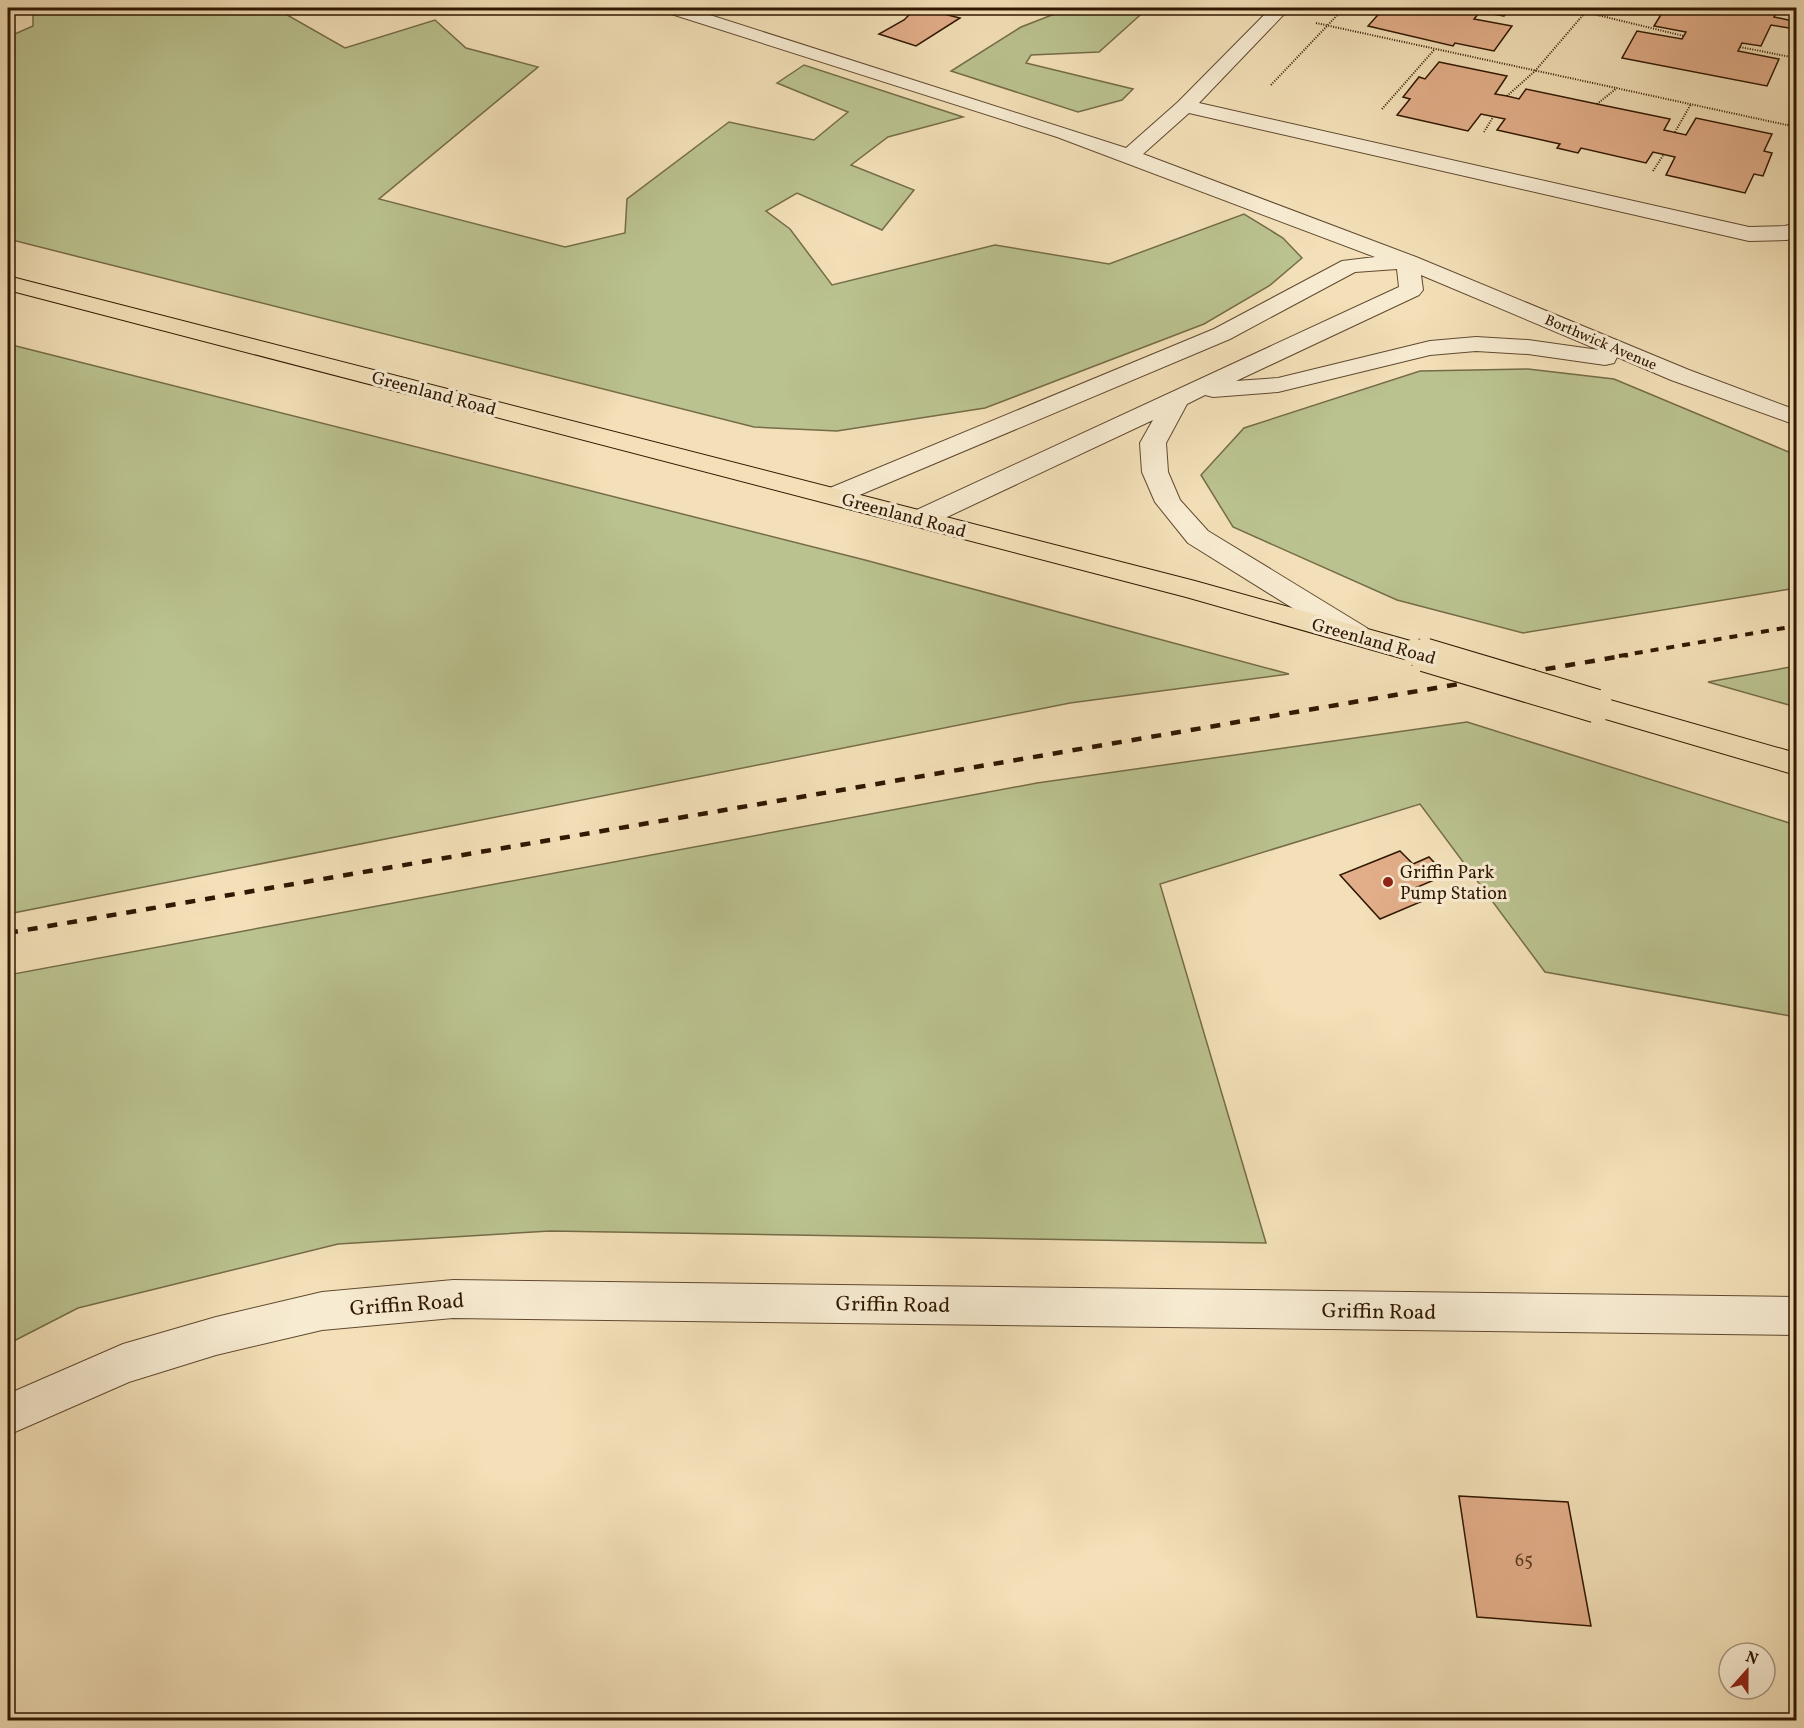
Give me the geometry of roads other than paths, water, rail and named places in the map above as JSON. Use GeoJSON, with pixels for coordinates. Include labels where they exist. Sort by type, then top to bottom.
{"type":"FeatureCollection","features":[{"type":"Feature","properties":{"kind":"main road","name":"Greenland Road"},"geometry":{"type":"LineString","coordinates":[[8,283],[1195,590],[1797,764]]}},
{"type":"Feature","properties":{"kind":"street"},"geometry":{"type":"LineString","coordinates":[[671,8],[1053,129],[1408,262]]}},
{"type":"Feature","properties":{"kind":"street"},"geometry":{"type":"LineString","coordinates":[[1129,156],[1185,106],[1278,11]]}},
{"type":"Feature","properties":{"kind":"street"},"geometry":{"type":"LineString","coordinates":[[1185,106],[1749,234],[1787,233],[1797,230]]}},
{"type":"Feature","properties":{"kind":"street"},"geometry":{"type":"LineString","coordinates":[[920,519],[1411,290],[1408,262]]}},
{"type":"Feature","properties":{"kind":"street"},"geometry":{"type":"LineString","coordinates":[[834,496],[1222,334],[1350,266],[1408,262]]}},
{"type":"Feature","properties":{"kind":"street","name":"Borthwick Avenue"},"geometry":{"type":"LineString","coordinates":[[1408,262],[1680,375],[1797,418]]}},
{"type":"Feature","properties":{"kind":"street"},"geometry":{"type":"LineString","coordinates":[[1357,635],[1198,537],[1168,502],[1155,472],[1153,443],[1185,396],[1278,385],[1430,348],[1476,344],[1528,347],[1588,355],[1680,375]]}},
{"type":"Feature","properties":{"kind":"street","name":"Griffin Road"},"geometry":{"type":"LineString","coordinates":[[8,1415],[123,1365],[216,1336],[322,1311],[453,1299],[1797,1316]]}},
{"type":"Feature","properties":{"kind":"railway"},"geometry":{"type":"LineString","coordinates":[[1619,656],[1796,626]]}},
{"type":"Feature","properties":{"kind":"railway"},"geometry":{"type":"LineString","coordinates":[[8,933],[1628,655]]}},
{"type":"Feature","properties":{"kind":"place","name":"Griffin Park Pump Station"},"geometry":{"type":"Point","coordinates":[1388,882]}}]}
